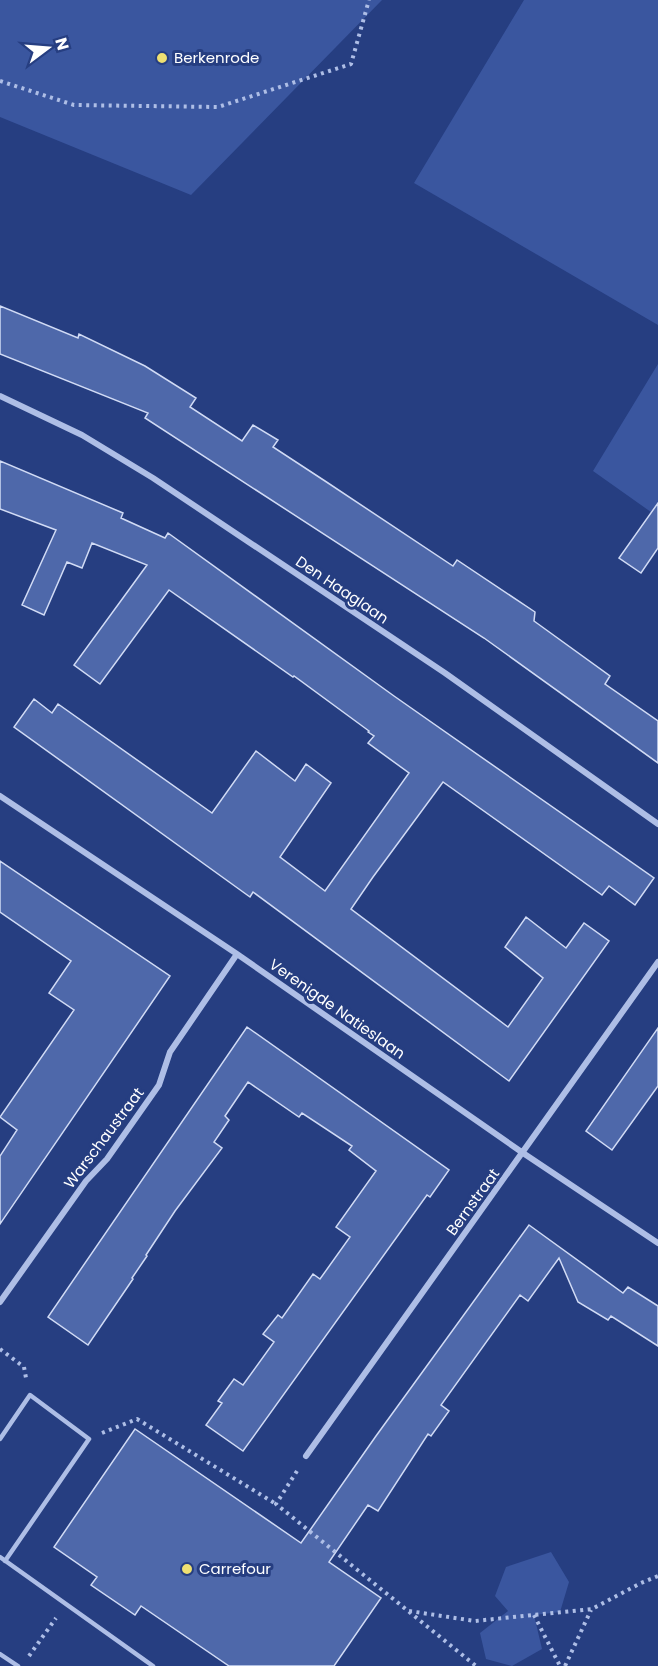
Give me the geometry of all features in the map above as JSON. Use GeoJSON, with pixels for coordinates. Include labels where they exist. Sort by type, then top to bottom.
{"type":"FeatureCollection","features":[{"type":"Feature","properties":{"kind":"street","name":"Den Haaglaan"},"geometry":{"type":"LineString","coordinates":[[0,396],[82,435],[153,478],[445,673],[658,825]]}},
{"type":"Feature","properties":{"kind":"street","name":"Verenigde Natieslaan"},"geometry":{"type":"LineString","coordinates":[[0,796],[237,954],[523,1153],[658,1243]]}},
{"type":"Feature","properties":{"kind":"street","name":"Warschaustraat"},"geometry":{"type":"LineString","coordinates":[[0,1302],[86,1180],[107,1159],[159,1085],[170,1052],[237,954]]}},
{"type":"Feature","properties":{"kind":"street","name":"Bernstraat"},"geometry":{"type":"LineString","coordinates":[[306,1456],[658,962]]}},
{"type":"Feature","properties":{"kind":"lane"},"geometry":{"type":"LineString","coordinates":[[0,1439],[30,1395],[89,1438],[3,1559],[153,1666]]}},
{"type":"Feature","properties":{"kind":"lane"},"geometry":{"type":"LineString","coordinates":[[0,1654],[18,1666]]}},
{"type":"Feature","properties":{"kind":"path"},"geometry":{"type":"LineString","coordinates":[[0,81],[74,105],[218,107],[351,64],[369,0]]}},
{"type":"Feature","properties":{"kind":"path"},"geometry":{"type":"LineString","coordinates":[[0,1349],[24,1367],[30,1395]]}},
{"type":"Feature","properties":{"kind":"path"},"geometry":{"type":"LineString","coordinates":[[89,1438],[137,1419],[276,1504],[476,1666]]}},
{"type":"Feature","properties":{"kind":"path"},"geometry":{"type":"LineString","coordinates":[[276,1504],[306,1456]]}},
{"type":"Feature","properties":{"kind":"path"},"geometry":{"type":"LineString","coordinates":[[409,1611],[475,1621],[592,1609],[658,1576]]}},
{"type":"Feature","properties":{"kind":"path"},"geometry":{"type":"LineString","coordinates":[[28,1657],[66,1604]]}},
{"type":"Feature","properties":{"kind":"path"},"geometry":{"type":"LineString","coordinates":[[565,1666],[592,1609]]}},
{"type":"Feature","properties":{"kind":"path"},"geometry":{"type":"LineString","coordinates":[[534,1615],[560,1666]]}},
{"type":"Feature","properties":{"kind":"shaded area","name":"Berkenrode"},"geometry":{"type":"Polygon","coordinates":[[[0,0],[382,0],[191,195],[0,117],[0,0]]]}},
{"type":"Feature","properties":{"kind":"shaded area"},"geometry":{"type":"Polygon","coordinates":[[[524,0],[658,0],[658,325],[414,183],[524,0]]]}},
{"type":"Feature","properties":{"kind":"shaded area"},"geometry":{"type":"Polygon","coordinates":[[[658,364],[658,517],[593,471],[658,364]]]}},
{"type":"Feature","properties":{"kind":"shaded area"},"geometry":{"type":"Polygon","coordinates":[[[551,1552],[569,1582],[560,1612],[534,1615],[542,1649],[512,1666],[486,1659],[480,1633],[508,1611],[495,1596],[506,1567],[551,1552]]]}},
{"type":"Feature","properties":{"kind":"building"},"geometry":{"type":"Polygon","coordinates":[[[0,306],[78,338],[79,334],[145,366],[196,398],[190,407],[242,441],[253,425],[278,440],[273,447],[453,566],[457,560],[535,612],[534,621],[610,676],[605,684],[658,721],[658,763],[484,638],[145,418],[148,413],[0,354],[0,306]]]}},
{"type":"Feature","properties":{"kind":"building"},"geometry":{"type":"Polygon","coordinates":[[[0,461],[123,513],[121,518],[165,538],[168,533],[394,696],[654,878],[635,905],[609,886],[602,895],[443,782],[373,877],[351,909],[508,1027],[543,978],[505,947],[526,917],[566,948],[584,923],[609,941],[509,1081],[253,892],[250,897],[14,727],[34,699],[52,713],[58,704],[212,813],[256,751],[295,781],[306,764],[331,783],[280,857],[325,891],[409,773],[368,743],[374,736],[369,731],[169,590],[100,684],[74,665],[147,565],[92,543],[82,568],[67,562],[44,615],[22,605],[56,530],[0,509],[0,461]]]}},
{"type":"Feature","properties":{"kind":"building"},"geometry":{"type":"Polygon","coordinates":[[[658,503],[658,548],[641,573],[619,558],[658,503]]]}},
{"type":"Feature","properties":{"kind":"building"},"geometry":{"type":"Polygon","coordinates":[[[0,861],[170,976],[0,1224],[0,1156],[17,1130],[0,1117],[74,1010],[49,993],[71,961],[0,912],[0,861]]]}},
{"type":"Feature","properties":{"kind":"building"},"geometry":{"type":"Polygon","coordinates":[[[247,1027],[449,1170],[430,1197],[427,1195],[243,1451],[206,1425],[222,1403],[218,1401],[234,1379],[243,1385],[274,1342],[263,1334],[278,1315],[282,1318],[313,1274],[320,1279],[350,1237],[336,1227],[376,1171],[349,1150],[352,1146],[302,1113],[299,1117],[248,1082],[225,1116],[229,1120],[214,1142],[222,1148],[175,1211],[133,1279],[88,1345],[48,1317],[247,1027]]]}},
{"type":"Feature","properties":{"kind":"building"},"geometry":{"type":"Polygon","coordinates":[[[658,1028],[658,1086],[612,1150],[586,1131],[658,1028]]]}},
{"type":"Feature","properties":{"kind":"building"},"geometry":{"type":"Polygon","coordinates":[[[529,1225],[623,1293],[628,1287],[658,1306],[658,1346],[611,1316],[608,1320],[578,1302],[559,1258],[528,1301],[520,1295],[441,1405],[449,1411],[431,1436],[428,1434],[378,1511],[368,1505],[329,1562],[381,1598],[334,1666],[229,1666],[141,1606],[135,1615],[91,1585],[97,1577],[54,1547],[135,1429],[301,1543],[529,1225]]]}},
{"type":"Feature","properties":{"kind":"place","name":"Berkenrode"},"geometry":{"type":"Point","coordinates":[162,58]}},
{"type":"Feature","properties":{"kind":"place","name":"Carrefour"},"geometry":{"type":"Point","coordinates":[187,1569]}}]}
